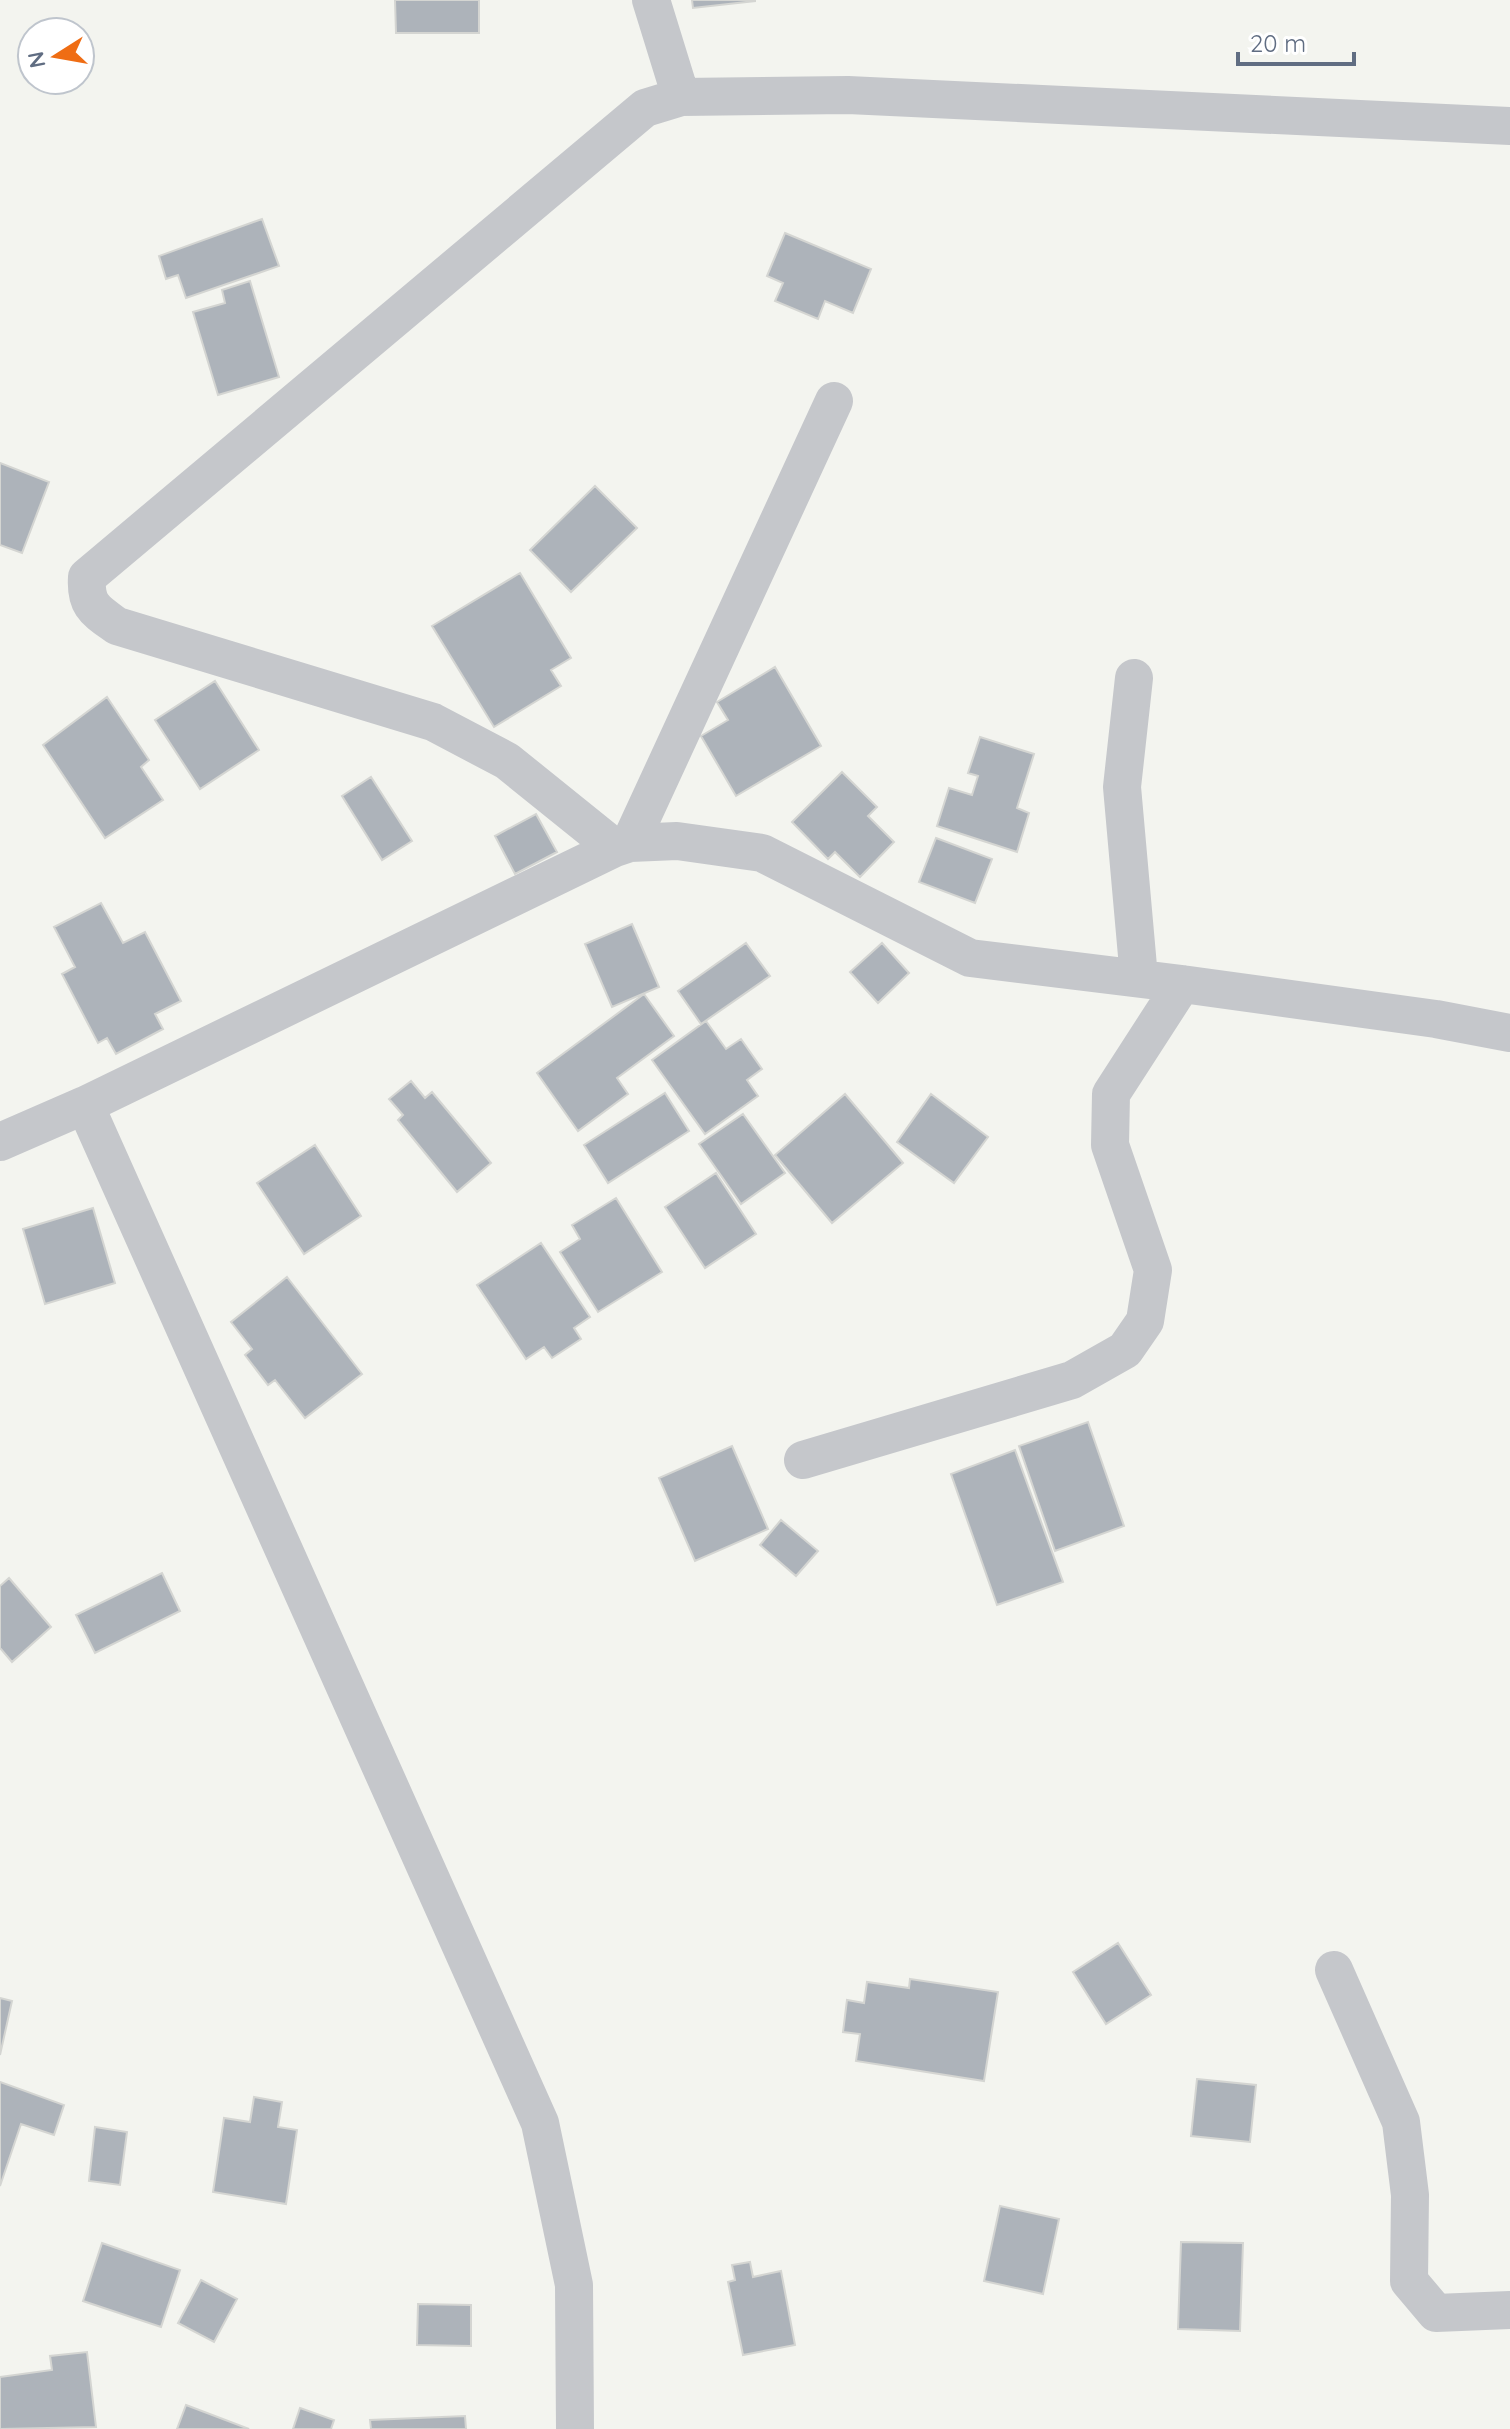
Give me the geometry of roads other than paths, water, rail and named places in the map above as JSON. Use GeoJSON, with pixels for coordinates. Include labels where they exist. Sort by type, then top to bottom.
{"type":"FeatureCollection","features":[{"type":"Feature","properties":{"kind":"street"},"geometry":{"type":"LineString","coordinates":[[651,0],[681,97]]}},
{"type":"Feature","properties":{"kind":"street"},"geometry":{"type":"LineString","coordinates":[[623,846],[507,761],[433,722],[117,626],[94,609],[86,593],[87,577],[645,108],[681,97],[848,95],[1510,126]]}},
{"type":"Feature","properties":{"kind":"street"},"geometry":{"type":"LineString","coordinates":[[623,846],[834,401]]}},
{"type":"Feature","properties":{"kind":"street"},"geometry":{"type":"LineString","coordinates":[[1134,678],[1122,787],[1139,978]]}},
{"type":"Feature","properties":{"kind":"street"},"geometry":{"type":"LineString","coordinates":[[0,1142],[85,1105],[623,846],[677,841],[762,853],[970,958],[1436,1019],[1510,1033]]}},
{"type":"Feature","properties":{"kind":"street"},"geometry":{"type":"LineString","coordinates":[[803,1460],[1072,1380],[1125,1350],[1145,1321],[1153,1270],[1110,1145],[1111,1094],[1182,984]]}},
{"type":"Feature","properties":{"kind":"street"},"geometry":{"type":"LineString","coordinates":[[85,1105],[540,2123],[574,2285],[575,2429]]}},
{"type":"Feature","properties":{"kind":"street"},"geometry":{"type":"LineString","coordinates":[[1334,1970],[1401,2122],[1410,2195],[1409,2281],[1436,2313],[1510,2310]]}}]}
